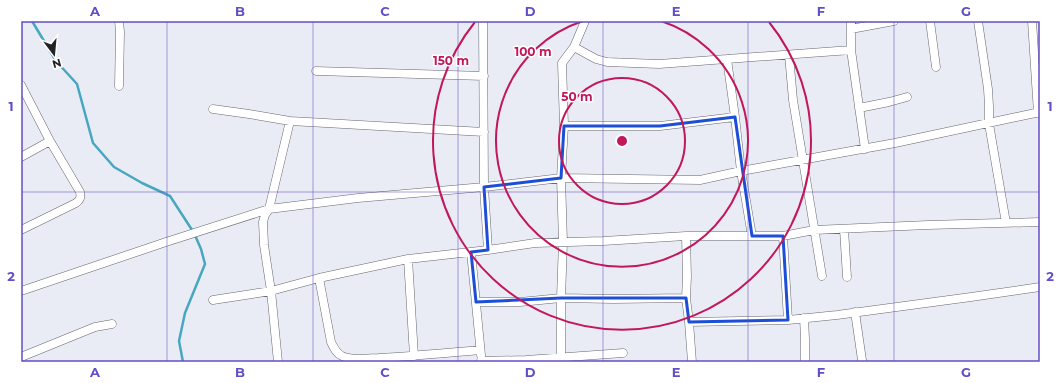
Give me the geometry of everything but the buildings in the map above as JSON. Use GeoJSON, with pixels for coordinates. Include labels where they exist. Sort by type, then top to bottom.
{"type":"FeatureCollection","features":[{"type":"Feature","properties":{"kind":"street"},"geometry":{"type":"LineString","coordinates":[[119,21],[119,86]]}},
{"type":"Feature","properties":{"kind":"street"},"geometry":{"type":"LineString","coordinates":[[483,21],[484,187],[488,250]]}},
{"type":"Feature","properties":{"kind":"street"},"geometry":{"type":"LineString","coordinates":[[562,359],[561,298],[563,242],[561,178],[564,126],[562,63],[574,47],[585,21]]}},
{"type":"Feature","properties":{"kind":"street"},"geometry":{"type":"LineString","coordinates":[[864,149],[851,50],[851,25],[894,21]]}},
{"type":"Feature","properties":{"kind":"street"},"geometry":{"type":"LineString","coordinates":[[930,21],[936,67]]}},
{"type":"Feature","properties":{"kind":"street"},"geometry":{"type":"LineString","coordinates":[[978,21],[990,106],[989,124],[1006,223]]}},
{"type":"Feature","properties":{"kind":"street"},"geometry":{"type":"LineString","coordinates":[[21,291],[269,209],[358,198],[484,187],[561,178],[700,180],[895,143],[1039,113],[1032,21]]}},
{"type":"Feature","properties":{"kind":"street"},"geometry":{"type":"LineString","coordinates":[[574,47],[607,62],[659,64],[851,50]]}},
{"type":"Feature","properties":{"kind":"street"},"geometry":{"type":"LineString","coordinates":[[789,55],[793,100],[802,161],[822,276]]}},
{"type":"Feature","properties":{"kind":"street"},"geometry":{"type":"LineString","coordinates":[[727,59],[741,171],[752,236]]}},
{"type":"Feature","properties":{"kind":"street"},"geometry":{"type":"LineString","coordinates":[[316,71],[484,76]]}},
{"type":"Feature","properties":{"kind":"street"},"geometry":{"type":"LineString","coordinates":[[21,85],[81,196],[76,203],[21,230]]}},
{"type":"Feature","properties":{"kind":"street"},"geometry":{"type":"LineString","coordinates":[[859,108],[907,97]]}},
{"type":"Feature","properties":{"kind":"street"},"geometry":{"type":"LineString","coordinates":[[213,109],[290,121],[484,132]]}},
{"type":"Feature","properties":{"kind":"street"},"geometry":{"type":"LineString","coordinates":[[564,126],[660,126],[735,117]]}},
{"type":"Feature","properties":{"kind":"street"},"geometry":{"type":"LineString","coordinates":[[278,362],[271,291],[264,245],[263,222],[269,209],[290,121]]}},
{"type":"Feature","properties":{"kind":"street"},"geometry":{"type":"LineString","coordinates":[[21,157],[50,141]]}},
{"type":"Feature","properties":{"kind":"street"},"geometry":{"type":"LineString","coordinates":[[213,300],[271,291],[319,278],[408,259],[535,243],[686,236],[783,236],[814,230],[1040,222]]}},
{"type":"Feature","properties":{"kind":"street"},"geometry":{"type":"LineString","coordinates":[[844,229],[847,277]]}},
{"type":"Feature","properties":{"kind":"street"},"geometry":{"type":"LineString","coordinates":[[686,236],[686,298],[692,362]]}},
{"type":"Feature","properties":{"kind":"street"},"geometry":{"type":"LineString","coordinates":[[783,236],[788,320]]}},
{"type":"Feature","properties":{"kind":"street"},"geometry":{"type":"LineString","coordinates":[[471,252],[481,362],[562,359],[623,353]]}},
{"type":"Feature","properties":{"kind":"street"},"geometry":{"type":"LineString","coordinates":[[408,259],[414,356]]}},
{"type":"Feature","properties":{"kind":"street"},"geometry":{"type":"LineString","coordinates":[[319,278],[331,342],[334,349],[343,357],[358,359],[480,350]]}},
{"type":"Feature","properties":{"kind":"street"},"geometry":{"type":"LineString","coordinates":[[689,322],[788,320],[971,297],[1040,286]]}},
{"type":"Feature","properties":{"kind":"street"},"geometry":{"type":"LineString","coordinates":[[476,302],[520,302],[561,298],[686,298]]}},
{"type":"Feature","properties":{"kind":"street"},"geometry":{"type":"LineString","coordinates":[[855,312],[863,362]]}},
{"type":"Feature","properties":{"kind":"street"},"geometry":{"type":"LineString","coordinates":[[804,318],[805,362]]}},
{"type":"Feature","properties":{"kind":"street"},"geometry":{"type":"LineString","coordinates":[[21,356],[95,327],[112,324]]}},
{"type":"Feature","properties":{"kind":"highlighted area"},"geometry":{"type":"Polygon","coordinates":[[[735,117],[752,236],[783,236],[788,320],[689,322],[686,298],[561,298],[476,302],[471,252],[488,250],[484,187],[561,178],[564,126],[660,126],[735,117]]]}},
{"type":"Feature","properties":{"kind":"waterway"},"geometry":{"type":"LineString","coordinates":[[32,21],[56,61],[77,84],[93,143],[114,167],[142,183],[170,196],[194,233],[201,249],[205,264],[185,313],[179,341],[183,362]]}}]}
